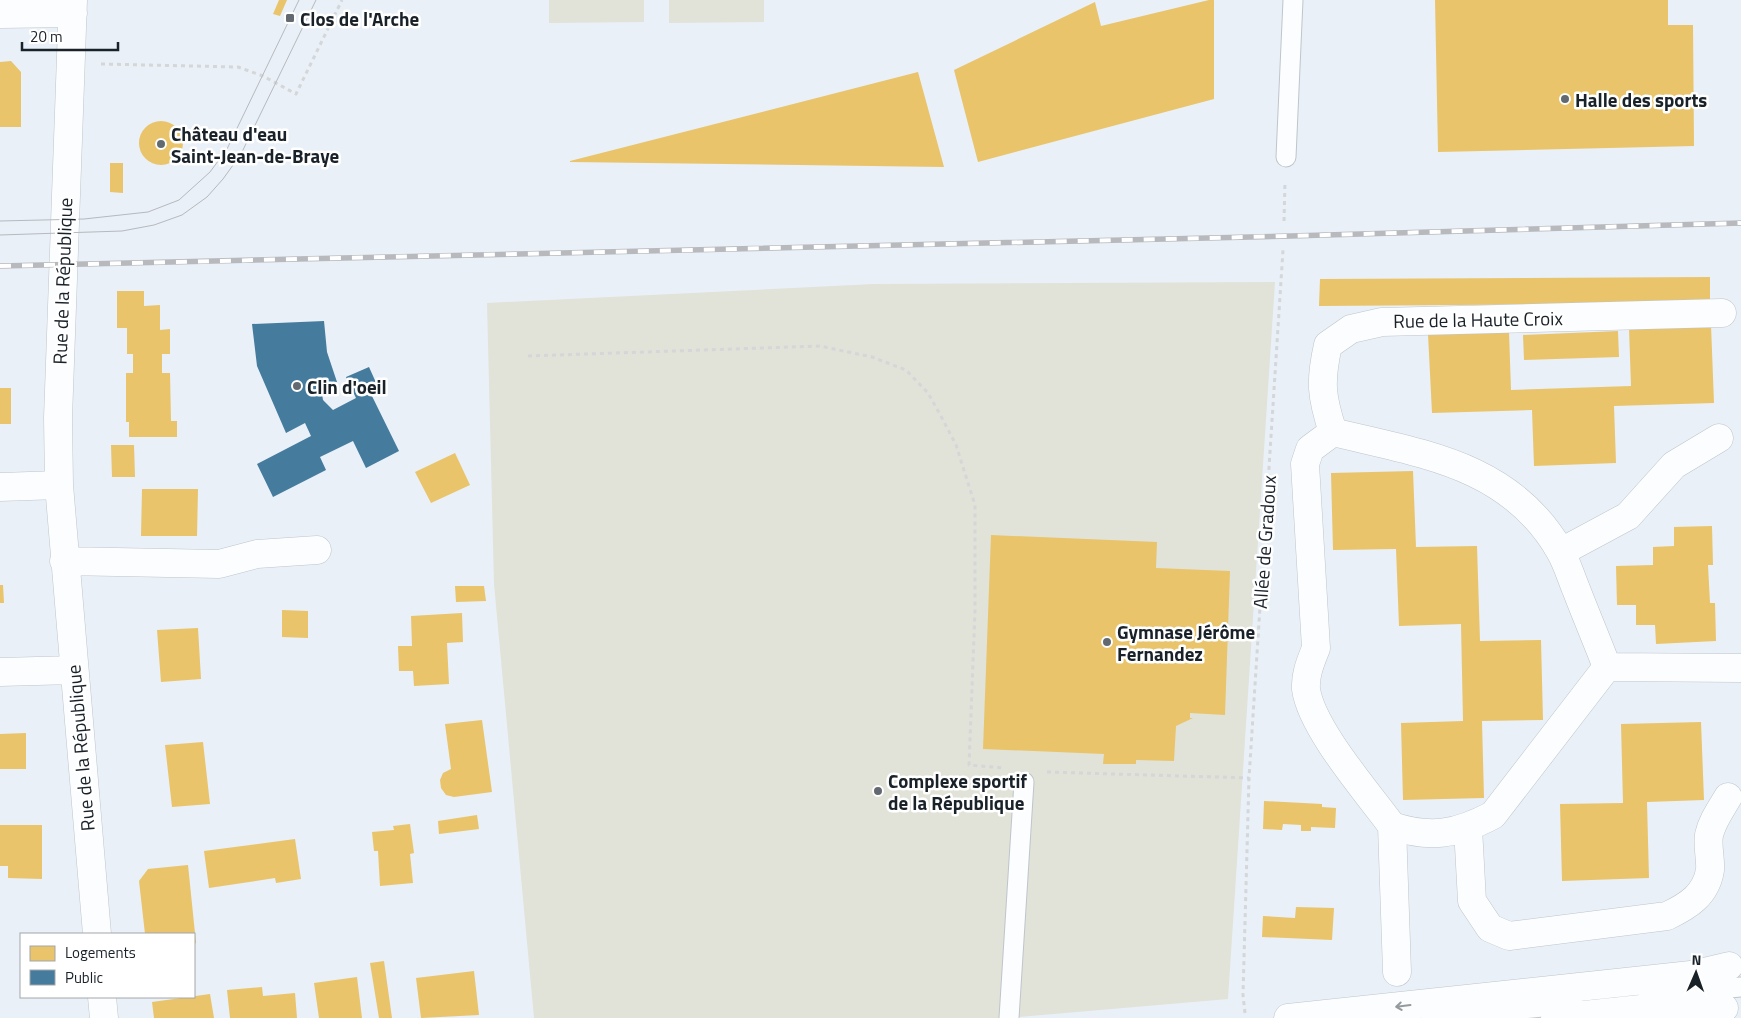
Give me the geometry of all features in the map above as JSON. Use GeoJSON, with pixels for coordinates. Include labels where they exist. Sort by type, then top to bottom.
{"type":"FeatureCollection","features":[{"type":"Feature","properties":{"kind":"street"},"geometry":{"type":"LineString","coordinates":[[0,14],[73,6]]}},
{"type":"Feature","properties":{"kind":"street","name":"Rue de la République"},"geometry":{"type":"LineString","coordinates":[[73,6],[58,418],[58,485],[97,933]]}},
{"type":"Feature","properties":{"kind":"street","name":"Rue de la Haute Croix"},"geometry":{"type":"LineString","coordinates":[[1333,432],[1326,409],[1322,376],[1328,345],[1350,329],[1382,322],[1722,313]]}},
{"type":"Feature","properties":{"kind":"street"},"geometry":{"type":"LineString","coordinates":[[1397,972],[1392,826],[1319,726],[1306,689],[1308,670],[1316,648],[1305,464],[1310,449],[1333,432],[1446,460],[1499,485],[1521,502],[1544,526],[1561,552],[1607,667]]}},
{"type":"Feature","properties":{"kind":"street"},"geometry":{"type":"LineString","coordinates":[[1561,552],[1628,516],[1674,465],[1719,438]]}},
{"type":"Feature","properties":{"kind":"street"},"geometry":{"type":"LineString","coordinates":[[0,487],[58,485]]}},
{"type":"Feature","properties":{"kind":"street"},"geometry":{"type":"LineString","coordinates":[[64,561],[219,564],[257,554],[317,550]]}},
{"type":"Feature","properties":{"kind":"street"},"geometry":{"type":"LineString","coordinates":[[1392,826],[1406,831],[1439,835],[1468,828],[1493,815],[1607,667]]}},
{"type":"Feature","properties":{"kind":"street"},"geometry":{"type":"LineString","coordinates":[[1607,667],[1741,668]]}},
{"type":"Feature","properties":{"kind":"street"},"geometry":{"type":"LineString","coordinates":[[0,672],[73,670]]}},
{"type":"Feature","properties":{"kind":"street"},"geometry":{"type":"LineString","coordinates":[[1468,828],[1472,901],[1490,928],[1509,936],[1667,916],[1690,905],[1703,890],[1710,870],[1709,837],[1712,822],[1728,797]]}},
{"type":"Feature","properties":{"kind":"street"},"geometry":{"type":"LineString","coordinates":[[1288,1018],[1691,975],[1731,986]]}},
{"type":"Feature","properties":{"kind":"street"},"geometry":{"type":"LineString","coordinates":[[1554,1018],[1660,1007],[1731,986]]}},
{"type":"Feature","properties":{"kind":"street"},"geometry":{"type":"LineString","coordinates":[[102,998],[104,1018]]}},
{"type":"Feature","properties":{"kind":"lane"},"geometry":{"type":"LineString","coordinates":[[1286,157],[1292,0]]}},
{"type":"Feature","properties":{"kind":"lane"},"geometry":{"type":"LineString","coordinates":[[1008,1018],[1024,782]]}},
{"type":"Feature","properties":{"kind":"lane"},"geometry":{"type":"LineString","coordinates":[[1431,1018],[1731,986]]}},
{"type":"Feature","properties":{"kind":"path"},"geometry":{"type":"LineString","coordinates":[[93,64],[238,67],[263,76],[296,94],[342,0]]}},
{"type":"Feature","properties":{"kind":"path"},"geometry":{"type":"LineString","coordinates":[[1284,221],[1286,157]]}},
{"type":"Feature","properties":{"kind":"path","name":"Allée de Gradoux"},"geometry":{"type":"LineString","coordinates":[[1245,1013],[1243,995],[1249,778],[1283,250]]}},
{"type":"Feature","properties":{"kind":"path"},"geometry":{"type":"LineString","coordinates":[[528,356],[820,346],[872,357],[906,370],[928,393],[942,418],[958,453],[975,505],[975,610],[969,765]]}},
{"type":"Feature","properties":{"kind":"path"},"geometry":{"type":"LineString","coordinates":[[1046,772],[1249,778]]}},
{"type":"Feature","properties":{"kind":"shaded area"},"geometry":{"type":"Polygon","coordinates":[[[549,0],[644,0],[644,22],[549,23],[549,0]]]}},
{"type":"Feature","properties":{"kind":"shaded area"},"geometry":{"type":"Polygon","coordinates":[[[669,0],[764,0],[764,22],[669,23],[669,0]]]}},
{"type":"Feature","properties":{"kind":"shaded area","name":"Complexe sportif de la République"},"geometry":{"type":"Polygon","coordinates":[[[1275,282],[1228,999],[1006,1018],[534,1018],[494,584],[487,303],[874,284],[1275,282]]]}},
{"type":"Feature","properties":{"kind":"building: Logements"},"geometry":{"type":"Polygon","coordinates":[[[279,0],[287,0],[280,16],[273,14],[279,0]]]}},
{"type":"Feature","properties":{"kind":"building: Logements"},"geometry":{"type":"Polygon","coordinates":[[[1214,0],[1214,99],[978,162],[954,70],[1095,2],[1101,26],[1214,0]]]}},
{"type":"Feature","properties":{"kind":"building: Logements","name":"Halle des sports"},"geometry":{"type":"Polygon","coordinates":[[[1435,0],[1668,0],[1668,25],[1693,25],[1694,146],[1438,152],[1435,0]]]}},
{"type":"Feature","properties":{"kind":"building: Logements"},"geometry":{"type":"Polygon","coordinates":[[[11,61],[21,72],[21,127],[0,127],[0,62],[11,61]]]}},
{"type":"Feature","properties":{"kind":"building: Logements"},"geometry":{"type":"Polygon","coordinates":[[[918,72],[944,167],[570,162],[570,161],[918,72]]]}},
{"type":"Feature","properties":{"kind":"building: Logements","name":"Château d'eau Saint-Jean-de-Braye"},"geometry":{"type":"Polygon","coordinates":[[[161,121],[173,125],[179,131],[183,143],[179,155],[173,161],[161,165],[149,161],[143,155],[139,143],[143,131],[149,125],[161,121]]]}},
{"type":"Feature","properties":{"kind":"building: Logements"},"geometry":{"type":"Polygon","coordinates":[[[110,163],[123,163],[123,193],[110,192],[110,163]]]}},
{"type":"Feature","properties":{"kind":"building: Logements"},"geometry":{"type":"Polygon","coordinates":[[[1710,277],[1710,303],[1319,306],[1320,279],[1710,277]]]}},
{"type":"Feature","properties":{"kind":"building: Logements"},"geometry":{"type":"Polygon","coordinates":[[[117,291],[144,291],[144,306],[160,305],[160,330],[170,329],[170,354],[162,354],[162,373],[170,373],[171,421],[177,421],[177,437],[129,437],[129,422],[126,422],[126,373],[133,373],[133,354],[127,354],[127,328],[117,328],[117,291]]]}},
{"type":"Feature","properties":{"kind":"building: Logements"},"geometry":{"type":"Polygon","coordinates":[[[1711,325],[1714,403],[1614,406],[1616,463],[1534,466],[1532,410],[1432,413],[1428,334],[1509,332],[1511,390],[1631,386],[1629,328],[1711,325]]]}},
{"type":"Feature","properties":{"kind":"building: Logements"},"geometry":{"type":"Polygon","coordinates":[[[1618,331],[1619,357],[1524,360],[1523,335],[1618,331]]]}},
{"type":"Feature","properties":{"kind":"building: Logements"},"geometry":{"type":"Polygon","coordinates":[[[0,388],[11,388],[11,424],[0,424],[0,388]]]}},
{"type":"Feature","properties":{"kind":"building: Logements"},"geometry":{"type":"Polygon","coordinates":[[[111,445],[134,445],[135,477],[112,477],[111,445]]]}},
{"type":"Feature","properties":{"kind":"building: Logements"},"geometry":{"type":"Polygon","coordinates":[[[455,453],[470,485],[431,503],[415,472],[455,453]]]}},
{"type":"Feature","properties":{"kind":"building: Logements"},"geometry":{"type":"Polygon","coordinates":[[[1413,471],[1416,547],[1477,546],[1480,641],[1541,640],[1543,720],[1482,721],[1484,798],[1403,800],[1401,723],[1463,721],[1461,624],[1399,626],[1396,549],[1333,550],[1331,473],[1413,471]]]}},
{"type":"Feature","properties":{"kind":"building: Logements"},"geometry":{"type":"Polygon","coordinates":[[[142,489],[198,489],[197,536],[141,536],[142,489]]]}},
{"type":"Feature","properties":{"kind":"building: Logements"},"geometry":{"type":"Polygon","coordinates":[[[1712,526],[1713,565],[1708,565],[1710,603],[1715,603],[1716,641],[1656,644],[1655,625],[1636,625],[1636,605],[1617,605],[1616,566],[1653,565],[1653,547],[1674,546],[1674,527],[1712,526]]]}},
{"type":"Feature","properties":{"kind":"building: Logements","name":"Gymnase Jérôme Fernandez"},"geometry":{"type":"Polygon","coordinates":[[[991,535],[1157,542],[1156,568],[1230,571],[1225,715],[1190,713],[1190,718],[1193,718],[1176,726],[1174,761],[1136,760],[1136,764],[1103,764],[1104,754],[983,749],[991,535]]]}},
{"type":"Feature","properties":{"kind":"building: Logements"},"geometry":{"type":"Polygon","coordinates":[[[0,585],[3,585],[4,603],[0,603],[0,585]]]}},
{"type":"Feature","properties":{"kind":"building: Logements"},"geometry":{"type":"Polygon","coordinates":[[[455,586],[484,586],[486,601],[456,602],[455,586]]]}},
{"type":"Feature","properties":{"kind":"building: Logements"},"geometry":{"type":"Polygon","coordinates":[[[282,610],[308,611],[308,638],[282,637],[282,610]]]}},
{"type":"Feature","properties":{"kind":"building: Logements"},"geometry":{"type":"Polygon","coordinates":[[[462,613],[463,642],[447,643],[449,684],[414,686],[413,671],[399,671],[398,646],[412,646],[411,616],[462,613]]]}},
{"type":"Feature","properties":{"kind":"building: Logements"},"geometry":{"type":"Polygon","coordinates":[[[198,628],[201,679],[161,682],[157,630],[198,628]]]}},
{"type":"Feature","properties":{"kind":"building: Logements"},"geometry":{"type":"Polygon","coordinates":[[[482,720],[492,792],[454,797],[446,795],[441,788],[440,780],[443,773],[451,769],[445,724],[482,720]]]}},
{"type":"Feature","properties":{"kind":"building: Logements"},"geometry":{"type":"Polygon","coordinates":[[[1701,722],[1704,800],[1647,802],[1649,878],[1562,881],[1560,804],[1623,803],[1621,724],[1701,722]]]}},
{"type":"Feature","properties":{"kind":"building: Logements"},"geometry":{"type":"Polygon","coordinates":[[[26,733],[26,769],[0,769],[0,734],[26,733]]]}},
{"type":"Feature","properties":{"kind":"building: Logements"},"geometry":{"type":"Polygon","coordinates":[[[203,742],[210,804],[172,807],[165,745],[203,742]]]}},
{"type":"Feature","properties":{"kind":"building: Logements"},"geometry":{"type":"Polygon","coordinates":[[[1264,801],[1322,804],[1322,807],[1336,808],[1335,828],[1311,827],[1311,831],[1301,831],[1301,825],[1283,824],[1282,830],[1263,829],[1264,801]]]}},
{"type":"Feature","properties":{"kind":"building: Logements"},"geometry":{"type":"Polygon","coordinates":[[[477,815],[479,829],[439,834],[438,821],[477,815]]]}},
{"type":"Feature","properties":{"kind":"building: Logements"},"geometry":{"type":"Polygon","coordinates":[[[410,824],[414,853],[410,854],[413,883],[380,886],[378,851],[374,851],[372,832],[394,830],[393,826],[410,824]]]}},
{"type":"Feature","properties":{"kind":"building: Logements"},"geometry":{"type":"Polygon","coordinates":[[[0,825],[42,825],[42,879],[8,878],[8,866],[0,866],[0,825]]]}},
{"type":"Feature","properties":{"kind":"building: Logements"},"geometry":{"type":"Polygon","coordinates":[[[295,839],[301,879],[276,883],[275,878],[209,888],[204,851],[295,839]]]}},
{"type":"Feature","properties":{"kind":"building: Logements"},"geometry":{"type":"Polygon","coordinates":[[[188,865],[195,933],[145,933],[139,881],[148,869],[188,865]]]}},
{"type":"Feature","properties":{"kind":"building: Logements"},"geometry":{"type":"Polygon","coordinates":[[[1296,907],[1334,908],[1332,940],[1262,937],[1263,916],[1295,918],[1296,907]]]}},
{"type":"Feature","properties":{"kind":"building: Logements"},"geometry":{"type":"Polygon","coordinates":[[[384,961],[392,1018],[379,1018],[370,963],[384,961]]]}},
{"type":"Feature","properties":{"kind":"building: Logements"},"geometry":{"type":"Polygon","coordinates":[[[474,971],[479,1015],[421,1018],[416,978],[474,971]]]}},
{"type":"Feature","properties":{"kind":"building: Logements"},"geometry":{"type":"Polygon","coordinates":[[[357,977],[362,1018],[319,1018],[314,983],[357,977]]]}},
{"type":"Feature","properties":{"kind":"building: Logements"},"geometry":{"type":"Polygon","coordinates":[[[262,987],[263,996],[295,993],[297,1018],[230,1018],[227,990],[262,987]]]}},
{"type":"Feature","properties":{"kind":"building: Logements"},"geometry":{"type":"Polygon","coordinates":[[[210,994],[214,1018],[154,1018],[152,1002],[195,998],[195,996],[210,994]]]}},
{"type":"Feature","properties":{"kind":"building: Public"},"geometry":{"type":"Polygon","coordinates":[[[324,321],[327,352],[337,382],[321,388],[323,400],[333,410],[356,398],[346,377],[369,367],[378,387],[370,392],[399,451],[366,468],[353,441],[320,457],[326,470],[273,497],[257,464],[311,436],[305,423],[286,433],[257,366],[252,324],[324,321]]]}},
{"type":"Feature","properties":{"kind":"tram line"},"geometry":{"type":"LineString","coordinates":[[0,221],[84,219],[148,212],[179,200],[210,172],[227,149],[299,0]]}},
{"type":"Feature","properties":{"kind":"tram line"},"geometry":{"type":"LineString","coordinates":[[0,235],[122,231],[154,225],[182,215],[207,197],[241,154],[316,0]]}},
{"type":"Feature","properties":{"kind":"railway"},"geometry":{"type":"LineString","coordinates":[[0,266],[1291,236],[1741,223]]}},
{"type":"Feature","properties":{"kind":"place","name":"Clos de l'Arche"},"geometry":{"type":"Point","coordinates":[290,18]}},
{"type":"Feature","properties":{"kind":"place","name":"Halle des sports"},"geometry":{"type":"Point","coordinates":[1565,99]}},
{"type":"Feature","properties":{"kind":"place","name":"Château d'eau Saint-Jean-de-Braye"},"geometry":{"type":"Point","coordinates":[161,144]}},
{"type":"Feature","properties":{"kind":"place","name":"Clin d'oeil"},"geometry":{"type":"Point","coordinates":[297,386]}},
{"type":"Feature","properties":{"kind":"place","name":"Gymnase Jérôme Fernandez"},"geometry":{"type":"Point","coordinates":[1107,642]}},
{"type":"Feature","properties":{"kind":"place","name":"Complexe sportif de la République"},"geometry":{"type":"Point","coordinates":[878,791]}}]}
